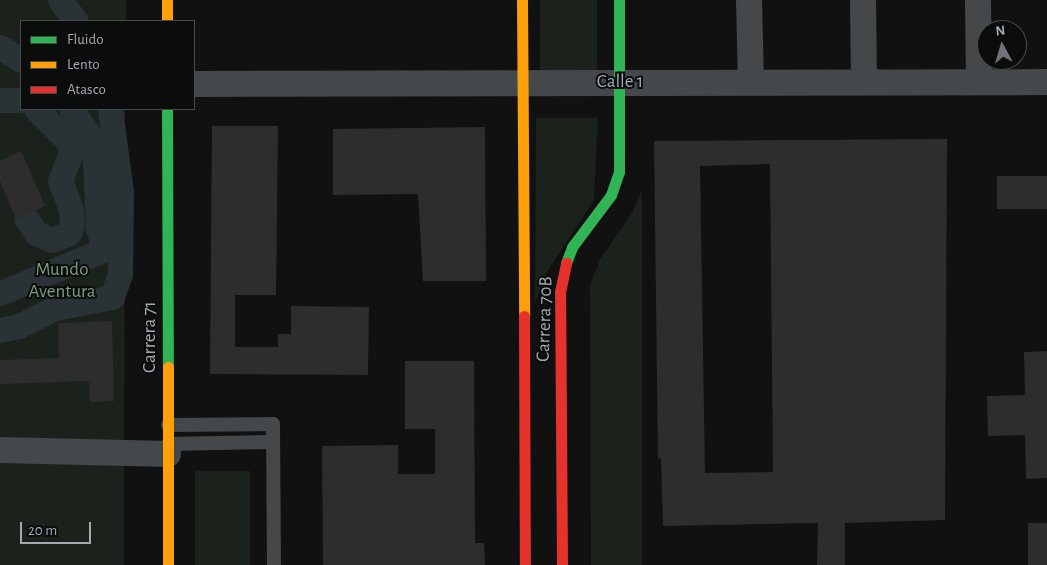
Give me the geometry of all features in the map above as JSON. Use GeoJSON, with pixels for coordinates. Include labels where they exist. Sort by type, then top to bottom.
{"type":"FeatureCollection","features":[{"type":"Feature","properties":{"kind":"street"},"geometry":{"type":"LineString","coordinates":[[167,0],[167,20]]}},
{"type":"Feature","properties":{"kind":"street","name":"Carrera 70B"},"geometry":{"type":"LineString","coordinates":[[522,0],[525,565]]}},
{"type":"Feature","properties":{"kind":"street","name":"Carrera 70B"},"geometry":{"type":"LineString","coordinates":[[562,565],[560,292],[563,270],[572,247],[610,195],[619,172],[619,0]]}},
{"type":"Feature","properties":{"kind":"street"},"geometry":{"type":"LineString","coordinates":[[750,0],[751,82]]}},
{"type":"Feature","properties":{"kind":"street"},"geometry":{"type":"LineString","coordinates":[[863,0],[864,82]]}},
{"type":"Feature","properties":{"kind":"street"},"geometry":{"type":"LineString","coordinates":[[978,0],[980,82]]}},
{"type":"Feature","properties":{"kind":"street","name":"Calle 1"},"geometry":{"type":"LineString","coordinates":[[195,84],[1047,82]]}},
{"type":"Feature","properties":{"kind":"street","name":"Carrera 71"},"geometry":{"type":"LineString","coordinates":[[167,110],[168,565]]}},
{"type":"Feature","properties":{"kind":"street"},"geometry":{"type":"LineString","coordinates":[[0,450],[168,449]]}},
{"type":"Feature","properties":{"kind":"lane"},"geometry":{"type":"LineString","coordinates":[[168,425],[273,424],[274,565]]}},
{"type":"Feature","properties":{"kind":"lane"},"geometry":{"type":"LineString","coordinates":[[168,449],[273,442]]}},
{"type":"Feature","properties":{"kind":"green space","name":"Mundo Aventura"},"geometry":{"type":"Polygon","coordinates":[[[0,0],[126,0],[126,20],[20,20],[20,110],[125,110],[124,565],[0,565],[0,0]]]}},
{"type":"Feature","properties":{"kind":"green space"},"geometry":{"type":"Polygon","coordinates":[[[540,0],[597,0],[597,77],[540,77],[540,0]]]}},
{"type":"Feature","properties":{"kind":"green space"},"geometry":{"type":"Polygon","coordinates":[[[536,118],[598,118],[594,200],[547,272],[535,303],[536,118]]]}},
{"type":"Feature","properties":{"kind":"green space"},"geometry":{"type":"Polygon","coordinates":[[[642,190],[642,565],[591,565],[590,286],[600,259],[632,213],[642,190]]]}},
{"type":"Feature","properties":{"kind":"green space"},"geometry":{"type":"Polygon","coordinates":[[[195,471],[250,471],[250,565],[195,565],[195,471]]]}},
{"type":"Feature","properties":{"kind":"building"},"geometry":{"type":"Polygon","coordinates":[[[212,126],[278,126],[276,295],[235,295],[235,347],[278,347],[278,334],[291,334],[291,306],[369,307],[368,375],[210,374],[212,126]]]}},
{"type":"Feature","properties":{"kind":"building"},"geometry":{"type":"Polygon","coordinates":[[[485,127],[486,281],[423,281],[418,194],[333,195],[333,129],[485,127]]]}},
{"type":"Feature","properties":{"kind":"building"},"geometry":{"type":"Polygon","coordinates":[[[947,139],[945,520],[845,523],[845,565],[817,565],[818,523],[663,526],[661,458],[658,458],[654,141],[947,139]],[[770,164],[700,166],[705,473],[773,472],[770,164]]]}},
{"type":"Feature","properties":{"kind":"building"},"geometry":{"type":"Polygon","coordinates":[[[21,151],[45,206],[16,219],[0,181],[0,161],[21,151]]]}},
{"type":"Feature","properties":{"kind":"building"},"geometry":{"type":"Polygon","coordinates":[[[997,176],[1047,176],[1047,209],[997,209],[997,176]]]}},
{"type":"Feature","properties":{"kind":"building"},"geometry":{"type":"Polygon","coordinates":[[[112,321],[114,401],[90,402],[89,381],[0,384],[0,360],[59,358],[58,323],[112,321]]]}},
{"type":"Feature","properties":{"kind":"building"},"geometry":{"type":"Polygon","coordinates":[[[1047,351],[1047,478],[1026,479],[1025,435],[988,436],[987,396],[1025,395],[1024,352],[1047,351]]]}},
{"type":"Feature","properties":{"kind":"building"},"geometry":{"type":"Polygon","coordinates":[[[405,361],[474,361],[475,543],[484,543],[485,565],[323,565],[322,446],[398,445],[398,474],[435,474],[435,429],[405,429],[405,361]]]}},
{"type":"Feature","properties":{"kind":"building"},"geometry":{"type":"Polygon","coordinates":[[[1028,523],[1047,523],[1047,565],[1028,565],[1028,523]]]}},
{"type":"Feature","properties":{"kind":"waterway"},"geometry":{"type":"LineString","coordinates":[[60,0],[75,20]]}},
{"type":"Feature","properties":{"kind":"waterway"},"geometry":{"type":"LineString","coordinates":[[0,47],[20,59]]}},
{"type":"Feature","properties":{"kind":"waterway"},"geometry":{"type":"LineString","coordinates":[[0,100],[20,100]]}},
{"type":"Feature","properties":{"kind":"waterway"},"geometry":{"type":"LineString","coordinates":[[26,218],[36,233],[52,240],[69,233],[72,225],[71,209],[60,181],[71,152],[69,142],[37,110]]}},
{"type":"Feature","properties":{"kind":"waterway"},"geometry":{"type":"LineString","coordinates":[[0,293],[99,252],[102,239],[98,229],[94,142],[72,110]]}},
{"type":"Feature","properties":{"kind":"waterway"},"geometry":{"type":"LineString","coordinates":[[0,330],[19,326],[55,308],[112,297],[120,274],[121,192],[110,110]]}},
{"type":"Feature","properties":{"kind":"traffic: fast"},"geometry":{"type":"LineString","coordinates":[[566,263],[572,247],[611,195],[619,172],[619,0]]}},
{"type":"Feature","properties":{"kind":"traffic: fast"},"geometry":{"type":"LineString","coordinates":[[167,110],[168,367]]}},
{"type":"Feature","properties":{"kind":"traffic: slow"},"geometry":{"type":"LineString","coordinates":[[167,0],[167,20]]}},
{"type":"Feature","properties":{"kind":"traffic: slow"},"geometry":{"type":"LineString","coordinates":[[522,0],[524,316]]}},
{"type":"Feature","properties":{"kind":"traffic: slow"},"geometry":{"type":"LineString","coordinates":[[168,367],[168,565]]}},
{"type":"Feature","properties":{"kind":"traffic: jam"},"geometry":{"type":"LineString","coordinates":[[562,565],[560,292],[566,263]]}},
{"type":"Feature","properties":{"kind":"traffic: jam"},"geometry":{"type":"LineString","coordinates":[[524,316],[525,565]]}}]}
